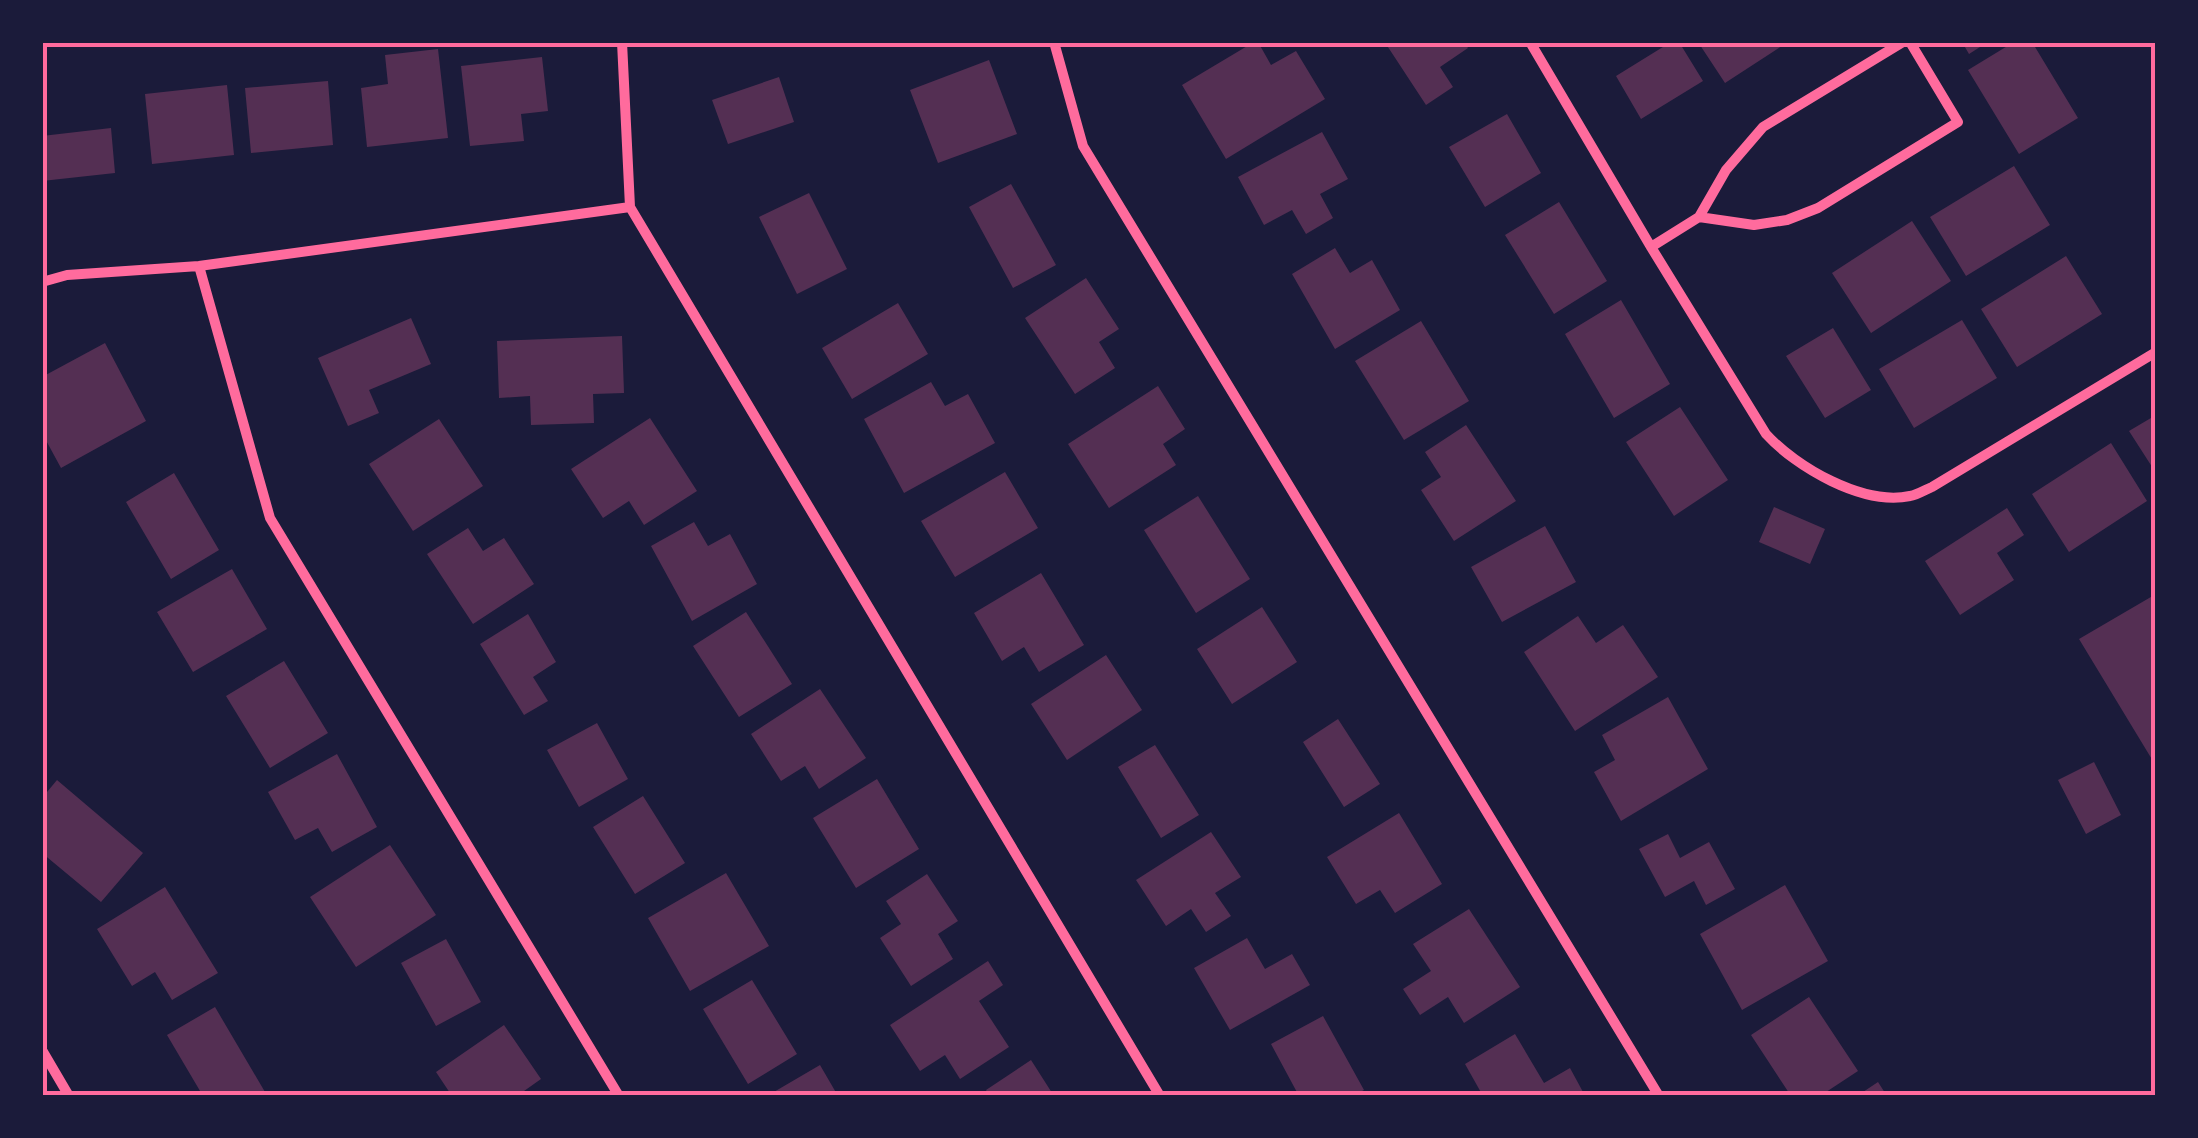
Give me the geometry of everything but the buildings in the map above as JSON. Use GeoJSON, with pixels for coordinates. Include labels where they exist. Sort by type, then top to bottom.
{"type":"FeatureCollection","features":[{"type":"Feature","properties":{"kind":"street"},"geometry":{"type":"LineString","coordinates":[[622,42],[630,207],[1160,1096]]}},
{"type":"Feature","properties":{"kind":"street"},"geometry":{"type":"LineString","coordinates":[[1054,42],[1082,146],[1660,1096]]}},
{"type":"Feature","properties":{"kind":"street"},"geometry":{"type":"LineString","coordinates":[[1530,42],[1766,434],[1804,467],[1830,480],[1886,497],[1910,496],[1932,487],[2156,352]]}},
{"type":"Feature","properties":{"kind":"street"},"geometry":{"type":"LineString","coordinates":[[1651,247],[1699,218],[1726,170],[1763,126],[1903,42]]}},
{"type":"Feature","properties":{"kind":"street"},"geometry":{"type":"LineString","coordinates":[[1699,218],[1754,225],[1787,220],[1818,208],[1958,122],[1910,42]]}},
{"type":"Feature","properties":{"kind":"street"},"geometry":{"type":"LineString","coordinates":[[42,282],[67,275],[200,266],[630,207]]}},
{"type":"Feature","properties":{"kind":"street"},"geometry":{"type":"LineString","coordinates":[[200,266],[270,518],[619,1096]]}},
{"type":"Feature","properties":{"kind":"street"},"geometry":{"type":"LineString","coordinates":[[42,1050],[70,1096]]}}]}
